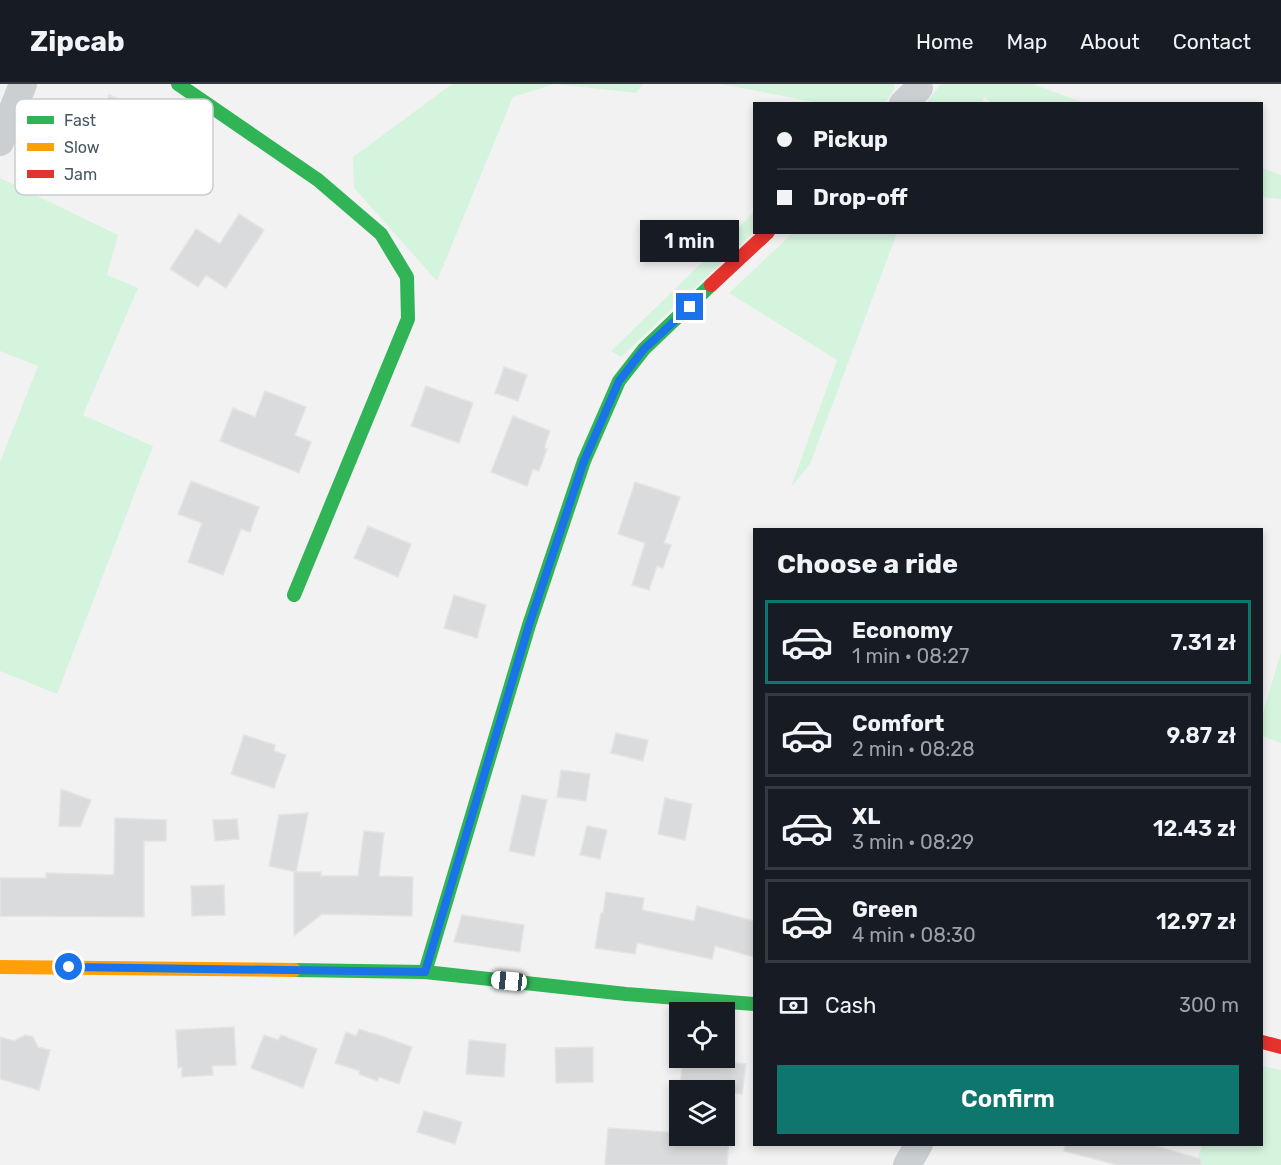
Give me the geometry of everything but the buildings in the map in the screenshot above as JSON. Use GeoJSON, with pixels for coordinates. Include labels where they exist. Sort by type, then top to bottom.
{"type":"FeatureCollection","features":[{"type":"Feature","properties":{"kind":"street"},"geometry":{"type":"LineString","coordinates":[[17,99],[23,84]]}},
{"type":"Feature","properties":{"kind":"street"},"geometry":{"type":"LineString","coordinates":[[178,84],[200,99]]}},
{"type":"Feature","properties":{"kind":"street"},"geometry":{"type":"LineString","coordinates":[[905,102],[919,88],[917,84]]}},
{"type":"Feature","properties":{"kind":"street"},"geometry":{"type":"LineString","coordinates":[[0,142],[15,104]]}},
{"type":"Feature","properties":{"kind":"street"},"geometry":{"type":"LineString","coordinates":[[213,108],[318,180],[381,234],[407,277],[408,319],[294,595]]}},
{"type":"Feature","properties":{"kind":"street"},"geometry":{"type":"LineString","coordinates":[[425,972],[536,603],[584,461],[619,381],[644,349],[766,234]]}},
{"type":"Feature","properties":{"kind":"street"},"geometry":{"type":"LineString","coordinates":[[0,967],[425,972],[626,994],[753,1004]]}},
{"type":"Feature","properties":{"kind":"street"},"geometry":{"type":"LineString","coordinates":[[1263,1042],[1281,1047]]}},
{"type":"Feature","properties":{"kind":"street"},"geometry":{"type":"LineString","coordinates":[[907,1165],[918,1146]]}},
{"type":"Feature","properties":{"kind":"green space"},"geometry":{"type":"Polygon","coordinates":[[[452,84],[555,84],[513,97],[437,281],[354,188],[353,157],[452,84]]]}},
{"type":"Feature","properties":{"kind":"green space"},"geometry":{"type":"Polygon","coordinates":[[[555,84],[643,84],[636,93],[555,84]]]}},
{"type":"Feature","properties":{"kind":"green space"},"geometry":{"type":"Polygon","coordinates":[[[720,84],[894,84],[895,88],[886,102],[815,102],[720,84]]]}},
{"type":"Feature","properties":{"kind":"green space"},"geometry":{"type":"Polygon","coordinates":[[[941,84],[1032,84],[1082,102],[991,102],[984,97],[982,102],[927,102],[941,84]]]}},
{"type":"Feature","properties":{"kind":"green space"},"geometry":{"type":"Polygon","coordinates":[[[1263,168],[1281,175],[1281,199],[1263,197],[1263,168]]]}},
{"type":"Feature","properties":{"kind":"green space"},"geometry":{"type":"Polygon","coordinates":[[[0,178],[15,185],[15,195],[35,195],[118,235],[107,275],[138,288],[83,415],[153,446],[57,694],[0,671],[0,462],[38,366],[0,351],[0,178]]]}},
{"type":"Feature","properties":{"kind":"green space"},"geometry":{"type":"Polygon","coordinates":[[[753,213],[753,233],[621,357],[611,351],[753,213]]]}},
{"type":"Feature","properties":{"kind":"green space"},"geometry":{"type":"Polygon","coordinates":[[[792,234],[897,234],[810,464],[791,487],[837,360],[729,293],[792,234]]]}},
{"type":"Feature","properties":{"kind":"green space"},"geometry":{"type":"Polygon","coordinates":[[[1281,652],[1281,743],[1263,736],[1263,713],[1281,652]]]}},
{"type":"Feature","properties":{"kind":"green space"},"geometry":{"type":"Polygon","coordinates":[[[1263,1066],[1281,1070],[1281,1165],[1196,1165],[1202,1146],[1263,1146],[1263,1066]]]}},
{"type":"Feature","properties":{"kind":"traffic: fast"},"geometry":{"type":"LineString","coordinates":[[178,84],[200,99]]}},
{"type":"Feature","properties":{"kind":"traffic: fast"},"geometry":{"type":"LineString","coordinates":[[213,108],[318,180],[381,234],[407,277],[408,319],[294,595]]}},
{"type":"Feature","properties":{"kind":"traffic: fast"},"geometry":{"type":"LineString","coordinates":[[425,972],[529,625],[584,461],[619,381],[644,349],[711,285]]}},
{"type":"Feature","properties":{"kind":"traffic: fast"},"geometry":{"type":"LineString","coordinates":[[294,970],[425,972],[626,994],[753,1004]]}},
{"type":"Feature","properties":{"kind":"traffic: slow"},"geometry":{"type":"LineString","coordinates":[[0,967],[294,970]]}},
{"type":"Feature","properties":{"kind":"traffic: jam"},"geometry":{"type":"LineString","coordinates":[[711,285],[766,234]]}},
{"type":"Feature","properties":{"kind":"traffic: jam"},"geometry":{"type":"LineString","coordinates":[[1263,1042],[1281,1047]]}},
{"type":"Feature","properties":{"kind":"route"},"geometry":{"type":"LineString","coordinates":[[69,967],[425,972],[529,625],[584,461],[619,381],[644,349],[690,307]]}}]}
